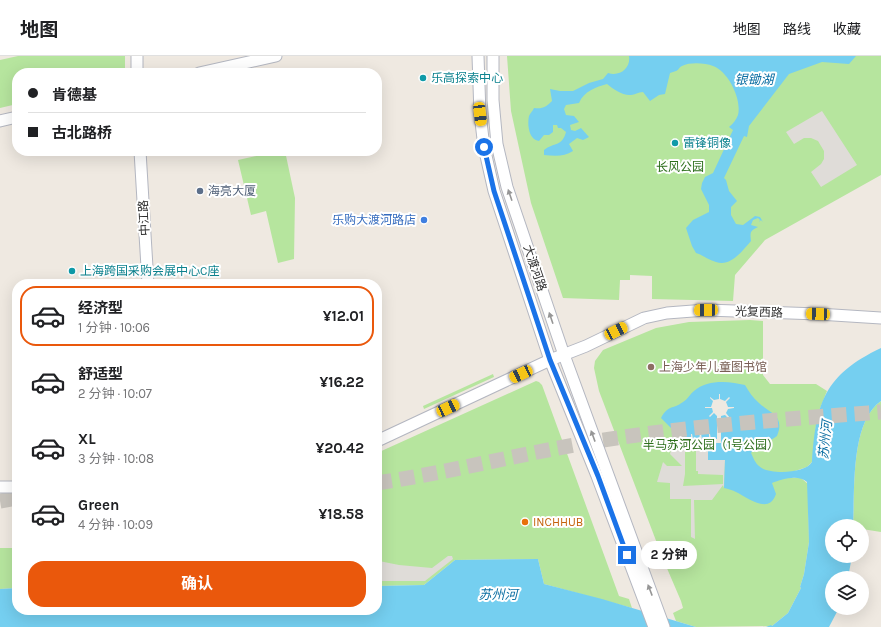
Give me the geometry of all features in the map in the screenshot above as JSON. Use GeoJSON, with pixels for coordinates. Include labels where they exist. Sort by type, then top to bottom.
{"type":"FeatureCollection","features":[{"type":"Feature","properties":{"kind":"main road"},"geometry":{"type":"LineString","coordinates":[[137,56],[137,68]]}},
{"type":"Feature","properties":{"kind":"main road"},"geometry":{"type":"LineString","coordinates":[[222,68],[276,56]]}},
{"type":"Feature","properties":{"kind":"main road","name":"大渡河路"},"geometry":{"type":"LineString","coordinates":[[478,56],[480,120],[484,147],[494,191],[550,360],[602,475]]}},
{"type":"Feature","properties":{"kind":"main road","name":"大渡河路"},"geometry":{"type":"LineString","coordinates":[[493,56],[493,100],[497,144],[507,187],[564,355],[602,475]]}},
{"type":"Feature","properties":{"kind":"main road"},"geometry":{"type":"LineString","coordinates":[[0,121],[12,118]]}},
{"type":"Feature","properties":{"kind":"main road","name":"中江路"},"geometry":{"type":"LineString","coordinates":[[140,156],[148,279]]}},
{"type":"Feature","properties":{"kind":"main road","name":"光复西路"},"geometry":{"type":"LineString","coordinates":[[382,439],[644,318],[686,311],[818,314],[881,318]]}},
{"type":"Feature","properties":{"kind":"main road"},"geometry":{"type":"LineString","coordinates":[[602,475],[654,627]]}},
{"type":"Feature","properties":{"kind":"main road"},"geometry":{"type":"LineString","coordinates":[[602,475],[664,627]]}},
{"type":"Feature","properties":{"kind":"main road"},"geometry":{"type":"LineString","coordinates":[[0,487],[12,487]]}},
{"type":"Feature","properties":{"kind":"green space"},"geometry":{"type":"Polygon","coordinates":[[[18,56],[125,56],[125,68],[12,68],[12,105],[0,108],[0,60],[18,56]]]}},
{"type":"Feature","properties":{"kind":"green space","name":"长风公园"},"geometry":{"type":"Polygon","coordinates":[[[507,56],[881,56],[881,175],[765,240],[735,275],[733,301],[652,299],[652,276],[630,275],[630,280],[620,280],[619,300],[563,298],[531,203],[511,111],[507,56]]]}},
{"type":"Feature","properties":{"kind":"green space"},"geometry":{"type":"Polygon","coordinates":[[[256,156],[286,156],[295,198],[294,259],[278,263],[266,211],[251,215],[238,160],[256,156]]]}},
{"type":"Feature","properties":{"kind":"green space","name":"半马苏河公园（1号公园）"},"geometry":{"type":"Polygon","coordinates":[[[763,321],[763,375],[770,384],[816,384],[827,391],[817,416],[812,462],[807,467],[792,472],[792,478],[801,478],[808,484],[809,542],[804,574],[801,588],[788,613],[772,626],[696,627],[676,621],[673,613],[683,608],[681,601],[663,559],[599,391],[594,368],[595,361],[603,350],[656,328],[689,322],[763,321]]]}},
{"type":"Feature","properties":{"kind":"green space"},"geometry":{"type":"Polygon","coordinates":[[[493,374],[494,377],[424,409],[423,406],[493,374]]]}},
{"type":"Feature","properties":{"kind":"green space"},"geometry":{"type":"Polygon","coordinates":[[[536,381],[539,382],[542,385],[619,596],[629,599],[632,608],[544,584],[538,559],[455,560],[424,585],[382,586],[382,451],[536,381]]]}},
{"type":"Feature","properties":{"kind":"green space"},"geometry":{"type":"Polygon","coordinates":[[[881,401],[881,532],[869,530],[869,519],[853,519],[856,458],[864,424],[871,411],[881,401]]]}},
{"type":"Feature","properties":{"kind":"green space"},"geometry":{"type":"Polygon","coordinates":[[[0,548],[12,548],[12,588],[0,589],[0,548]]]}},
{"type":"Feature","properties":{"kind":"shaded area"},"geometry":{"type":"Polygon","coordinates":[[[822,111],[857,165],[821,187],[811,172],[821,164],[824,159],[824,151],[818,141],[811,138],[804,138],[794,144],[786,132],[822,111]]]}},
{"type":"Feature","properties":{"kind":"shaded area"},"geometry":{"type":"Polygon","coordinates":[[[678,436],[684,441],[704,441],[704,450],[708,450],[725,460],[724,488],[723,485],[712,500],[694,500],[695,539],[691,537],[691,499],[670,499],[670,483],[657,482],[663,462],[667,466],[682,466],[670,454],[674,440],[678,436]],[[685,447],[685,474],[683,486],[723,484],[723,475],[698,474],[698,471],[696,471],[696,447],[685,447]]]}},
{"type":"Feature","properties":{"kind":"shaded area"},"geometry":{"type":"Polygon","coordinates":[[[448,556],[452,556],[453,559],[425,581],[382,581],[382,562],[399,565],[432,568],[448,556]]]}},
{"type":"Feature","properties":{"kind":"water","name":"银锄湖"},"geometry":{"type":"Polygon","coordinates":[[[629,56],[856,56],[849,64],[822,62],[789,74],[749,126],[747,137],[744,136],[724,178],[729,191],[737,201],[731,207],[731,215],[736,224],[743,225],[755,216],[760,217],[763,222],[761,220],[759,222],[760,220],[758,218],[753,220],[751,225],[758,227],[751,232],[751,241],[736,257],[727,262],[716,262],[696,253],[686,228],[693,220],[709,212],[709,205],[701,189],[702,183],[705,177],[713,173],[733,130],[729,127],[738,115],[738,101],[733,86],[729,79],[719,69],[706,64],[693,63],[682,66],[677,71],[670,73],[665,94],[659,95],[650,101],[643,92],[628,95],[615,90],[607,84],[591,90],[584,95],[579,103],[566,105],[564,109],[566,115],[574,116],[579,122],[570,125],[571,130],[575,131],[581,128],[589,137],[583,140],[577,138],[569,144],[573,151],[566,154],[556,156],[544,155],[544,150],[560,142],[564,137],[566,132],[561,128],[558,128],[557,125],[553,125],[553,132],[549,135],[544,135],[539,141],[531,135],[528,124],[529,116],[534,108],[544,107],[552,101],[550,89],[573,91],[589,83],[603,79],[608,73],[620,73],[626,68],[629,56]]]}},
{"type":"Feature","properties":{"kind":"water","name":"苏州河"},"geometry":{"type":"Polygon","coordinates":[[[881,348],[881,401],[871,411],[864,424],[859,441],[856,458],[853,519],[825,519],[825,563],[851,563],[849,571],[825,571],[825,615],[835,615],[829,627],[766,627],[772,626],[788,613],[801,588],[809,542],[807,482],[799,478],[776,481],[772,483],[776,494],[773,500],[763,504],[752,501],[724,488],[725,460],[708,460],[708,450],[704,450],[704,442],[684,441],[661,418],[666,411],[683,402],[694,391],[705,384],[726,382],[745,385],[755,399],[776,416],[779,424],[777,436],[751,453],[756,463],[764,469],[770,471],[786,472],[802,469],[812,462],[816,423],[827,393],[835,380],[862,358],[881,348]]]}},
{"type":"Feature","properties":{"kind":"water","name":"苏州河"},"geometry":{"type":"Polygon","coordinates":[[[538,559],[544,584],[602,599],[696,627],[0,627],[0,589],[12,588],[12,615],[382,615],[382,586],[424,585],[455,560],[538,559]]]}},
{"type":"Feature","properties":{"kind":"pier"},"geometry":{"type":"Polygon","coordinates":[[[719,394],[720,399],[725,401],[729,397],[730,398],[726,402],[728,407],[734,407],[728,409],[726,413],[730,418],[729,419],[725,415],[721,416],[721,443],[708,443],[708,450],[704,450],[704,441],[684,441],[682,439],[691,439],[691,434],[693,439],[699,440],[700,433],[702,440],[709,440],[709,434],[711,439],[717,439],[717,416],[714,413],[710,417],[709,416],[713,412],[712,408],[705,407],[711,407],[713,401],[710,397],[714,400],[719,399],[719,394]]]}},
{"type":"Feature","properties":{"kind":"tunnel"},"geometry":{"type":"LineString","coordinates":[[382,482],[597,441],[632,436],[810,417],[881,412]]}},
{"type":"Feature","properties":{"kind":"tunnel"},"geometry":{"type":"LineString","coordinates":[[0,501],[12,499]]}},
{"type":"Feature","properties":{"kind":"place","name":"乐高探索中心"},"geometry":{"type":"Point","coordinates":[423,78]}},
{"type":"Feature","properties":{"kind":"place","name":"雷锋铜像"},"geometry":{"type":"Point","coordinates":[675,143]}},
{"type":"Feature","properties":{"kind":"place","name":"海亮大厦"},"geometry":{"type":"Point","coordinates":[200,191]}},
{"type":"Feature","properties":{"kind":"place","name":"乐购大渡河路店"},"geometry":{"type":"Point","coordinates":[424,220]}},
{"type":"Feature","properties":{"kind":"place","name":"上海跨国采购会展中心C座"},"geometry":{"type":"Point","coordinates":[72,271]}},
{"type":"Feature","properties":{"kind":"place","name":"上海少年儿童图书馆"},"geometry":{"type":"Point","coordinates":[651,367]}},
{"type":"Feature","properties":{"kind":"place","name":"INCHHUB"},"geometry":{"type":"Point","coordinates":[525,522]}},
{"type":"Feature","properties":{"kind":"route"},"geometry":{"type":"LineString","coordinates":[[484,147],[494,191],[550,360],[598,476],[627,555]]}}]}
